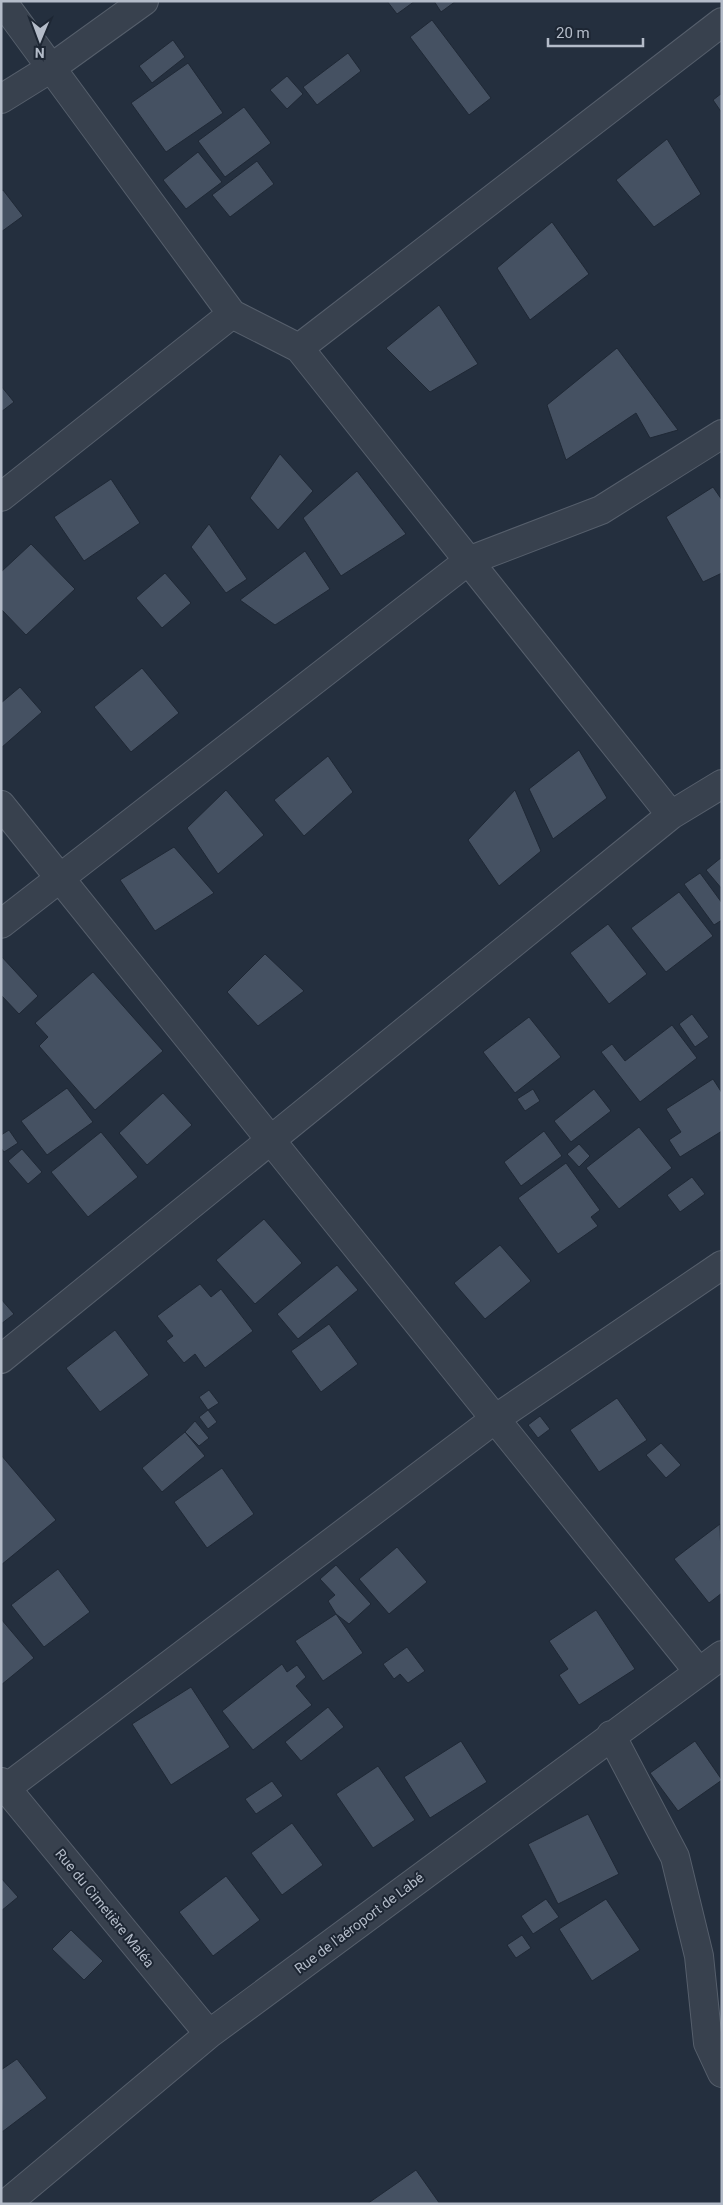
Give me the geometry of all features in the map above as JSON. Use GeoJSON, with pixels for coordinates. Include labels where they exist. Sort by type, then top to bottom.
{"type":"FeatureCollection","features":[{"type":"Feature","properties":{"kind":"street"},"geometry":{"type":"LineString","coordinates":[[2,1],[232,314],[299,348],[671,815]]}},
{"type":"Feature","properties":{"kind":"street"},"geometry":{"type":"LineString","coordinates":[[1,99],[51,68],[144,1]]}},
{"type":"Feature","properties":{"kind":"street"},"geometry":{"type":"LineString","coordinates":[[299,348],[722,22]]}},
{"type":"Feature","properties":{"kind":"street"},"geometry":{"type":"LineString","coordinates":[[1,497],[232,314]]}},
{"type":"Feature","properties":{"kind":"street"},"geometry":{"type":"LineString","coordinates":[[1,924],[468,561],[601,510],[722,434]]}},
{"type":"Feature","properties":{"kind":"street"},"geometry":{"type":"LineString","coordinates":[[1,1359],[671,815],[722,784]]}},
{"type":"Feature","properties":{"kind":"street"},"geometry":{"type":"LineString","coordinates":[[1,804],[698,1671]]}},
{"type":"Feature","properties":{"kind":"street"},"geometry":{"type":"LineString","coordinates":[[3,1787],[495,1419],[722,1265]]}},
{"type":"Feature","properties":{"kind":"street","name":"Rue de l'aéroport de Labé"},"geometry":{"type":"LineString","coordinates":[[6,2204],[208,2034],[722,1655]]}},
{"type":"Feature","properties":{"kind":"street"},"geometry":{"type":"LineString","coordinates":[[611,1735],[675,1857],[699,1956],[708,2043],[722,2073]]}},
{"type":"Feature","properties":{"kind":"street","name":"Rue du Cimetière Maléa"},"geometry":{"type":"LineString","coordinates":[[3,1787],[208,2034]]}},
{"type":"Feature","properties":{"kind":"building"},"geometry":{"type":"Polygon","coordinates":[[[387,1],[415,1],[397,14],[387,1]]]}},
{"type":"Feature","properties":{"kind":"building"},"geometry":{"type":"Polygon","coordinates":[[[434,1],[456,1],[441,12],[434,1]]]}},
{"type":"Feature","properties":{"kind":"building"},"geometry":{"type":"Polygon","coordinates":[[[432,20],[491,98],[469,115],[410,37],[432,20]]]}},
{"type":"Feature","properties":{"kind":"building"},"geometry":{"type":"Polygon","coordinates":[[[173,40],[185,57],[152,83],[139,66],[173,40]]]}},
{"type":"Feature","properties":{"kind":"building"},"geometry":{"type":"Polygon","coordinates":[[[348,53],[361,71],[317,105],[303,87],[348,53]]]}},
{"type":"Feature","properties":{"kind":"building"},"geometry":{"type":"Polygon","coordinates":[[[188,63],[223,113],[166,152],[131,103],[188,63]]]}},
{"type":"Feature","properties":{"kind":"building"},"geometry":{"type":"Polygon","coordinates":[[[287,76],[303,94],[287,109],[270,90],[287,76]]]}},
{"type":"Feature","properties":{"kind":"building"},"geometry":{"type":"Polygon","coordinates":[[[722,93],[722,113],[713,100],[722,93]]]}},
{"type":"Feature","properties":{"kind":"building"},"geometry":{"type":"Polygon","coordinates":[[[244,107],[271,143],[225,177],[198,141],[244,107]]]}},
{"type":"Feature","properties":{"kind":"building"},"geometry":{"type":"Polygon","coordinates":[[[667,139],[701,194],[654,227],[616,180],[667,139]]]}},
{"type":"Feature","properties":{"kind":"building"},"geometry":{"type":"Polygon","coordinates":[[[198,152],[222,182],[186,209],[163,180],[198,152]]]}},
{"type":"Feature","properties":{"kind":"building"},"geometry":{"type":"Polygon","coordinates":[[[257,161],[274,184],[230,217],[212,195],[257,161]]]}},
{"type":"Feature","properties":{"kind":"building"},"geometry":{"type":"Polygon","coordinates":[[[3,190],[23,216],[1,232],[1,191],[3,190]]]}},
{"type":"Feature","properties":{"kind":"building"},"geometry":{"type":"Polygon","coordinates":[[[552,222],[589,274],[530,320],[497,268],[552,222]]]}},
{"type":"Feature","properties":{"kind":"building"},"geometry":{"type":"Polygon","coordinates":[[[439,305],[478,364],[430,392],[386,348],[439,305]]]}},
{"type":"Feature","properties":{"kind":"building"},"geometry":{"type":"Polygon","coordinates":[[[617,348],[678,430],[650,438],[636,413],[566,460],[547,405],[617,348]]]}},
{"type":"Feature","properties":{"kind":"building"},"geometry":{"type":"Polygon","coordinates":[[[1,386],[14,402],[1,412],[1,386]]]}},
{"type":"Feature","properties":{"kind":"building"},"geometry":{"type":"Polygon","coordinates":[[[280,454],[313,491],[278,530],[250,498],[280,454]]]}},
{"type":"Feature","properties":{"kind":"building"},"geometry":{"type":"Polygon","coordinates":[[[357,471],[406,534],[341,576],[303,518],[357,471]]]}},
{"type":"Feature","properties":{"kind":"building"},"geometry":{"type":"Polygon","coordinates":[[[111,479],[140,523],[84,561],[54,517],[111,479]]]}},
{"type":"Feature","properties":{"kind":"building"},"geometry":{"type":"Polygon","coordinates":[[[713,487],[722,500],[722,573],[703,582],[666,517],[713,487]]]}},
{"type":"Feature","properties":{"kind":"building"},"geometry":{"type":"Polygon","coordinates":[[[209,524],[247,579],[226,593],[191,547],[209,524]]]}},
{"type":"Feature","properties":{"kind":"building"},"geometry":{"type":"Polygon","coordinates":[[[31,544],[75,589],[26,635],[1,609],[1,572],[31,544]]]}},
{"type":"Feature","properties":{"kind":"building"},"geometry":{"type":"Polygon","coordinates":[[[305,551],[330,589],[275,625],[240,600],[305,551]]]}},
{"type":"Feature","properties":{"kind":"building"},"geometry":{"type":"Polygon","coordinates":[[[165,573],[191,603],[162,628],[136,598],[165,573]]]}},
{"type":"Feature","properties":{"kind":"building"},"geometry":{"type":"Polygon","coordinates":[[[142,668],[179,713],[131,752],[94,707],[142,668]]]}},
{"type":"Feature","properties":{"kind":"building"},"geometry":{"type":"Polygon","coordinates":[[[20,687],[42,712],[1,748],[1,703],[20,687]]]}},
{"type":"Feature","properties":{"kind":"building"},"geometry":{"type":"Polygon","coordinates":[[[579,750],[607,798],[553,839],[529,789],[579,750]]]}},
{"type":"Feature","properties":{"kind":"building"},"geometry":{"type":"Polygon","coordinates":[[[328,756],[353,792],[304,836],[274,800],[328,756]]]}},
{"type":"Feature","properties":{"kind":"building"},"geometry":{"type":"Polygon","coordinates":[[[226,790],[264,835],[218,874],[187,828],[226,790]]]}},
{"type":"Feature","properties":{"kind":"building"},"geometry":{"type":"Polygon","coordinates":[[[515,790],[541,851],[499,886],[468,840],[515,790]]]}},
{"type":"Feature","properties":{"kind":"building"},"geometry":{"type":"Polygon","coordinates":[[[174,847],[214,893],[155,931],[120,880],[174,847]]]}},
{"type":"Feature","properties":{"kind":"building"},"geometry":{"type":"Polygon","coordinates":[[[722,857],[722,889],[706,870],[722,857]]]}},
{"type":"Feature","properties":{"kind":"building"},"geometry":{"type":"Polygon","coordinates":[[[700,873],[722,903],[722,920],[714,925],[684,884],[700,873]]]}},
{"type":"Feature","properties":{"kind":"building"},"geometry":{"type":"Polygon","coordinates":[[[679,892],[713,936],[666,972],[631,928],[679,892]]]}},
{"type":"Feature","properties":{"kind":"building"},"geometry":{"type":"Polygon","coordinates":[[[608,924],[647,974],[609,1004],[570,953],[608,924]]]}},
{"type":"Feature","properties":{"kind":"building"},"geometry":{"type":"Polygon","coordinates":[[[265,954],[304,991],[258,1026],[227,992],[265,954]]]}},
{"type":"Feature","properties":{"kind":"building"},"geometry":{"type":"Polygon","coordinates":[[[1,956],[38,996],[19,1014],[1,995],[1,956]]]}},
{"type":"Feature","properties":{"kind":"building"},"geometry":{"type":"Polygon","coordinates":[[[93,972],[163,1051],[95,1110],[39,1046],[48,1037],[35,1023],[93,972]]]}},
{"type":"Feature","properties":{"kind":"building"},"geometry":{"type":"Polygon","coordinates":[[[692,1014],[709,1037],[695,1047],[679,1024],[692,1014]]]}},
{"type":"Feature","properties":{"kind":"building"},"geometry":{"type":"Polygon","coordinates":[[[529,1017],[561,1057],[515,1093],[483,1052],[529,1017]]]}},
{"type":"Feature","properties":{"kind":"building"},"geometry":{"type":"Polygon","coordinates":[[[672,1025],[697,1058],[640,1102],[601,1052],[612,1044],[625,1061],[672,1025]]]}},
{"type":"Feature","properties":{"kind":"building"},"geometry":{"type":"Polygon","coordinates":[[[713,1079],[722,1093],[722,1131],[680,1157],[669,1140],[681,1132],[666,1109],[713,1079]]]}},
{"type":"Feature","properties":{"kind":"building"},"geometry":{"type":"Polygon","coordinates":[[[67,1088],[93,1122],[47,1155],[21,1121],[67,1088]]]}},
{"type":"Feature","properties":{"kind":"building"},"geometry":{"type":"Polygon","coordinates":[[[533,1089],[540,1101],[525,1111],[517,1099],[533,1089]]]}},
{"type":"Feature","properties":{"kind":"building"},"geometry":{"type":"Polygon","coordinates":[[[594,1089],[611,1111],[571,1142],[554,1121],[594,1089]]]}},
{"type":"Feature","properties":{"kind":"building"},"geometry":{"type":"Polygon","coordinates":[[[163,1093],[192,1125],[147,1165],[119,1133],[163,1093]]]}},
{"type":"Feature","properties":{"kind":"building"},"geometry":{"type":"Polygon","coordinates":[[[639,1127],[672,1168],[619,1209],[586,1168],[639,1127]]]}},
{"type":"Feature","properties":{"kind":"building"},"geometry":{"type":"Polygon","coordinates":[[[9,1130],[18,1143],[4,1152],[1,1148],[1,1135],[9,1130]]]}},
{"type":"Feature","properties":{"kind":"building"},"geometry":{"type":"Polygon","coordinates":[[[544,1131],[562,1156],[521,1186],[504,1162],[544,1131]]]}},
{"type":"Feature","properties":{"kind":"building"},"geometry":{"type":"Polygon","coordinates":[[[101,1132],[138,1177],[88,1217],[51,1172],[101,1132]]]}},
{"type":"Feature","properties":{"kind":"building"},"geometry":{"type":"Polygon","coordinates":[[[579,1144],[590,1156],[579,1167],[567,1154],[579,1144]]]}},
{"type":"Feature","properties":{"kind":"building"},"geometry":{"type":"Polygon","coordinates":[[[22,1149],[42,1172],[28,1184],[8,1161],[22,1149]]]}},
{"type":"Feature","properties":{"kind":"building"},"geometry":{"type":"Polygon","coordinates":[[[566,1163],[600,1210],[591,1217],[598,1226],[558,1254],[518,1198],[566,1163]]]}},
{"type":"Feature","properties":{"kind":"building"},"geometry":{"type":"Polygon","coordinates":[[[692,1177],[705,1194],[680,1212],[667,1195],[692,1177]]]}},
{"type":"Feature","properties":{"kind":"building"},"geometry":{"type":"Polygon","coordinates":[[[264,1219],[302,1263],[255,1304],[216,1260],[264,1219]]]}},
{"type":"Feature","properties":{"kind":"building"},"geometry":{"type":"Polygon","coordinates":[[[500,1245],[531,1281],[485,1319],[454,1283],[500,1245]]]}},
{"type":"Feature","properties":{"kind":"building"},"geometry":{"type":"Polygon","coordinates":[[[337,1265],[358,1290],[298,1339],[277,1314],[337,1265]]]}},
{"type":"Feature","properties":{"kind":"building"},"geometry":{"type":"Polygon","coordinates":[[[200,1284],[211,1297],[221,1289],[253,1331],[205,1368],[195,1354],[184,1363],[166,1341],[173,1336],[157,1316],[200,1284]]]}},
{"type":"Feature","properties":{"kind":"building"},"geometry":{"type":"Polygon","coordinates":[[[1,1299],[14,1314],[1,1324],[1,1299]]]}},
{"type":"Feature","properties":{"kind":"building"},"geometry":{"type":"Polygon","coordinates":[[[329,1324],[358,1364],[321,1392],[291,1351],[329,1324]]]}},
{"type":"Feature","properties":{"kind":"building"},"geometry":{"type":"Polygon","coordinates":[[[115,1330],[149,1375],[100,1412],[66,1368],[115,1330]]]}},
{"type":"Feature","properties":{"kind":"building"},"geometry":{"type":"Polygon","coordinates":[[[209,1390],[219,1403],[208,1410],[199,1397],[209,1390]]]}},
{"type":"Feature","properties":{"kind":"building"},"geometry":{"type":"Polygon","coordinates":[[[617,1398],[647,1440],[599,1472],[570,1430],[617,1398]]]}},
{"type":"Feature","properties":{"kind":"building"},"geometry":{"type":"Polygon","coordinates":[[[208,1410],[217,1422],[208,1429],[199,1417],[208,1410]]]}},
{"type":"Feature","properties":{"kind":"building"},"geometry":{"type":"Polygon","coordinates":[[[540,1416],[550,1429],[538,1438],[528,1425],[540,1416]]]}},
{"type":"Feature","properties":{"kind":"building"},"geometry":{"type":"Polygon","coordinates":[[[195,1421],[209,1438],[199,1446],[185,1432],[195,1421]]]}},
{"type":"Feature","properties":{"kind":"building"},"geometry":{"type":"Polygon","coordinates":[[[185,1432],[205,1456],[162,1492],[142,1468],[185,1432]]]}},
{"type":"Feature","properties":{"kind":"building"},"geometry":{"type":"Polygon","coordinates":[[[661,1443],[681,1465],[666,1478],[646,1455],[661,1443]]]}},
{"type":"Feature","properties":{"kind":"building"},"geometry":{"type":"Polygon","coordinates":[[[1,1455],[56,1520],[1,1565],[1,1455]]]}},
{"type":"Feature","properties":{"kind":"building"},"geometry":{"type":"Polygon","coordinates":[[[222,1468],[254,1514],[207,1548],[174,1502],[222,1468]]]}},
{"type":"Feature","properties":{"kind":"building"},"geometry":{"type":"Polygon","coordinates":[[[720,1524],[722,1593],[709,1603],[674,1559],[720,1524]]]}},
{"type":"Feature","properties":{"kind":"building"},"geometry":{"type":"Polygon","coordinates":[[[397,1547],[427,1582],[389,1614],[359,1579],[397,1547]]]}},
{"type":"Feature","properties":{"kind":"building"},"geometry":{"type":"Polygon","coordinates":[[[336,1565],[371,1604],[349,1624],[336,1614],[328,1601],[335,1595],[320,1579],[336,1565]]]}},
{"type":"Feature","properties":{"kind":"building"},"geometry":{"type":"Polygon","coordinates":[[[58,1569],[90,1612],[44,1647],[11,1605],[58,1569]]]}},
{"type":"Feature","properties":{"kind":"building"},"geometry":{"type":"Polygon","coordinates":[[[596,1610],[635,1669],[579,1705],[559,1675],[568,1669],[549,1641],[596,1610]]]}},
{"type":"Feature","properties":{"kind":"building"},"geometry":{"type":"Polygon","coordinates":[[[336,1614],[363,1653],[323,1681],[295,1641],[336,1614]]]}},
{"type":"Feature","properties":{"kind":"building"},"geometry":{"type":"Polygon","coordinates":[[[1,1619],[34,1658],[1,1685],[1,1619]]]}},
{"type":"Feature","properties":{"kind":"building"},"geometry":{"type":"Polygon","coordinates":[[[407,1647],[425,1671],[408,1683],[400,1674],[394,1679],[383,1664],[407,1647]]]}},
{"type":"Feature","properties":{"kind":"building"},"geometry":{"type":"Polygon","coordinates":[[[282,1664],[287,1672],[297,1665],[306,1677],[296,1686],[312,1705],[253,1750],[222,1711],[282,1664]]]}},
{"type":"Feature","properties":{"kind":"building"},"geometry":{"type":"Polygon","coordinates":[[[191,1687],[230,1747],[171,1785],[132,1724],[191,1687]]]}},
{"type":"Feature","properties":{"kind":"building"},"geometry":{"type":"Polygon","coordinates":[[[328,1707],[344,1727],[301,1761],[285,1742],[328,1707]]]}},
{"type":"Feature","properties":{"kind":"building"},"geometry":{"type":"Polygon","coordinates":[[[461,1741],[487,1782],[430,1818],[404,1777],[461,1741]]]}},
{"type":"Feature","properties":{"kind":"building"},"geometry":{"type":"Polygon","coordinates":[[[695,1741],[722,1780],[678,1811],[650,1773],[695,1741]]]}},
{"type":"Feature","properties":{"kind":"building"},"geometry":{"type":"Polygon","coordinates":[[[378,1766],[415,1820],[373,1848],[336,1794],[378,1766]]]}},
{"type":"Feature","properties":{"kind":"building"},"geometry":{"type":"Polygon","coordinates":[[[272,1781],[283,1796],[256,1814],[245,1799],[272,1781]]]}},
{"type":"Feature","properties":{"kind":"building"},"geometry":{"type":"Polygon","coordinates":[[[588,1814],[619,1874],[558,1904],[528,1844],[588,1814]]]}},
{"type":"Feature","properties":{"kind":"building"},"geometry":{"type":"Polygon","coordinates":[[[292,1823],[323,1865],[282,1895],[251,1853],[292,1823]]]}},
{"type":"Feature","properties":{"kind":"building"},"geometry":{"type":"Polygon","coordinates":[[[226,1876],[260,1920],[213,1956],[179,1912],[226,1876]]]}},
{"type":"Feature","properties":{"kind":"building"},"geometry":{"type":"Polygon","coordinates":[[[1,1878],[18,1897],[1,1911],[1,1878]]]}},
{"type":"Feature","properties":{"kind":"building"},"geometry":{"type":"Polygon","coordinates":[[[546,1899],[559,1917],[533,1934],[521,1916],[546,1899]]]}},
{"type":"Feature","properties":{"kind":"building"},"geometry":{"type":"Polygon","coordinates":[[[606,1899],[640,1950],[592,1981],[559,1929],[606,1899]]]}},
{"type":"Feature","properties":{"kind":"building"},"geometry":{"type":"Polygon","coordinates":[[[71,1930],[103,1961],[84,1980],[52,1949],[71,1930]]]}},
{"type":"Feature","properties":{"kind":"building"},"geometry":{"type":"Polygon","coordinates":[[[522,1935],[531,1948],[516,1958],[507,1945],[522,1935]]]}},
{"type":"Feature","properties":{"kind":"building"},"geometry":{"type":"Polygon","coordinates":[[[17,2059],[47,2098],[2,2132],[1,2070],[17,2059]]]}},
{"type":"Feature","properties":{"kind":"building"},"geometry":{"type":"Polygon","coordinates":[[[416,2170],[440,2204],[367,2204],[416,2170]]]}}]}
